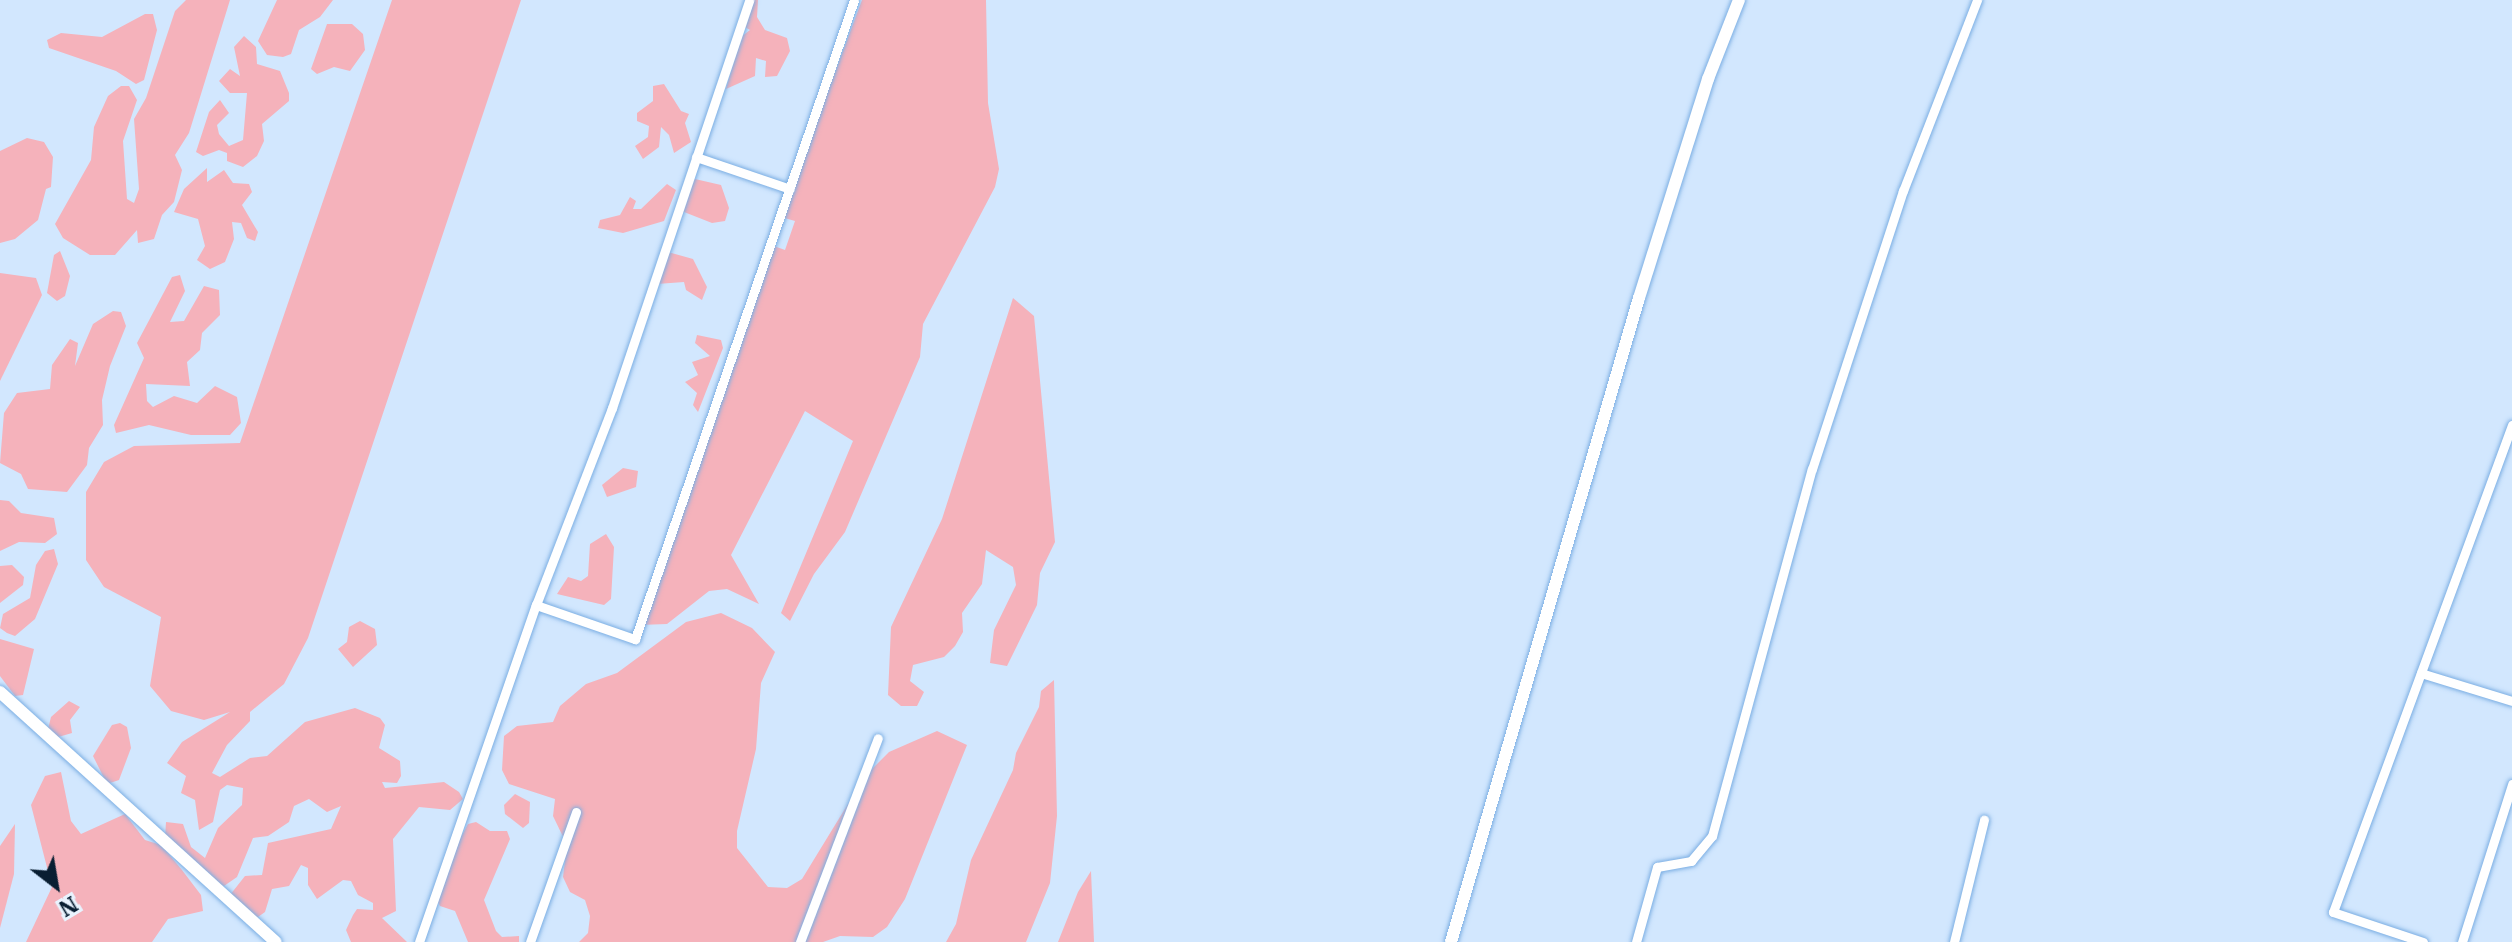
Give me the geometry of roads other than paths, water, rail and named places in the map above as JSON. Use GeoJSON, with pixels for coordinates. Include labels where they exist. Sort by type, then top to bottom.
{"type":"FeatureCollection","features":[{"type":"Feature","properties":{"kind":"street"},"geometry":{"type":"LineString","coordinates":[[419,942],[536,605],[612,408],[749,0]]}},
{"type":"Feature","properties":{"kind":"street"},"geometry":{"type":"LineString","coordinates":[[536,605],[635,639],[854,0]]}},
{"type":"Feature","properties":{"kind":"street"},"geometry":{"type":"LineString","coordinates":[[1451,942],[1639,298],[1708,79],[1739,0]]}},
{"type":"Feature","properties":{"kind":"street"},"geometry":{"type":"LineString","coordinates":[[1636,942],[1657,867],[1691,861],[1712,836],[1812,469],[1903,191],[1977,0]]}},
{"type":"Feature","properties":{"kind":"street"},"geometry":{"type":"LineString","coordinates":[[696,157],[790,189]]}},
{"type":"Feature","properties":{"kind":"street"},"geometry":{"type":"LineString","coordinates":[[2423,942],[2333,912],[2512,425]]}},
{"type":"Feature","properties":{"kind":"street"},"geometry":{"type":"LineString","coordinates":[[2421,673],[2512,701]]}},
{"type":"Feature","properties":{"kind":"street"},"geometry":{"type":"LineString","coordinates":[[0,692],[276,942]]}},
{"type":"Feature","properties":{"kind":"street"},"geometry":{"type":"LineString","coordinates":[[800,942],[878,738]]}},
{"type":"Feature","properties":{"kind":"street"},"geometry":{"type":"LineString","coordinates":[[2462,942],[2512,784]]}},
{"type":"Feature","properties":{"kind":"street"},"geometry":{"type":"LineString","coordinates":[[530,942],[576,812]]}},
{"type":"Feature","properties":{"kind":"street"},"geometry":{"type":"LineString","coordinates":[[1954,942],[1984,820]]}}]}
